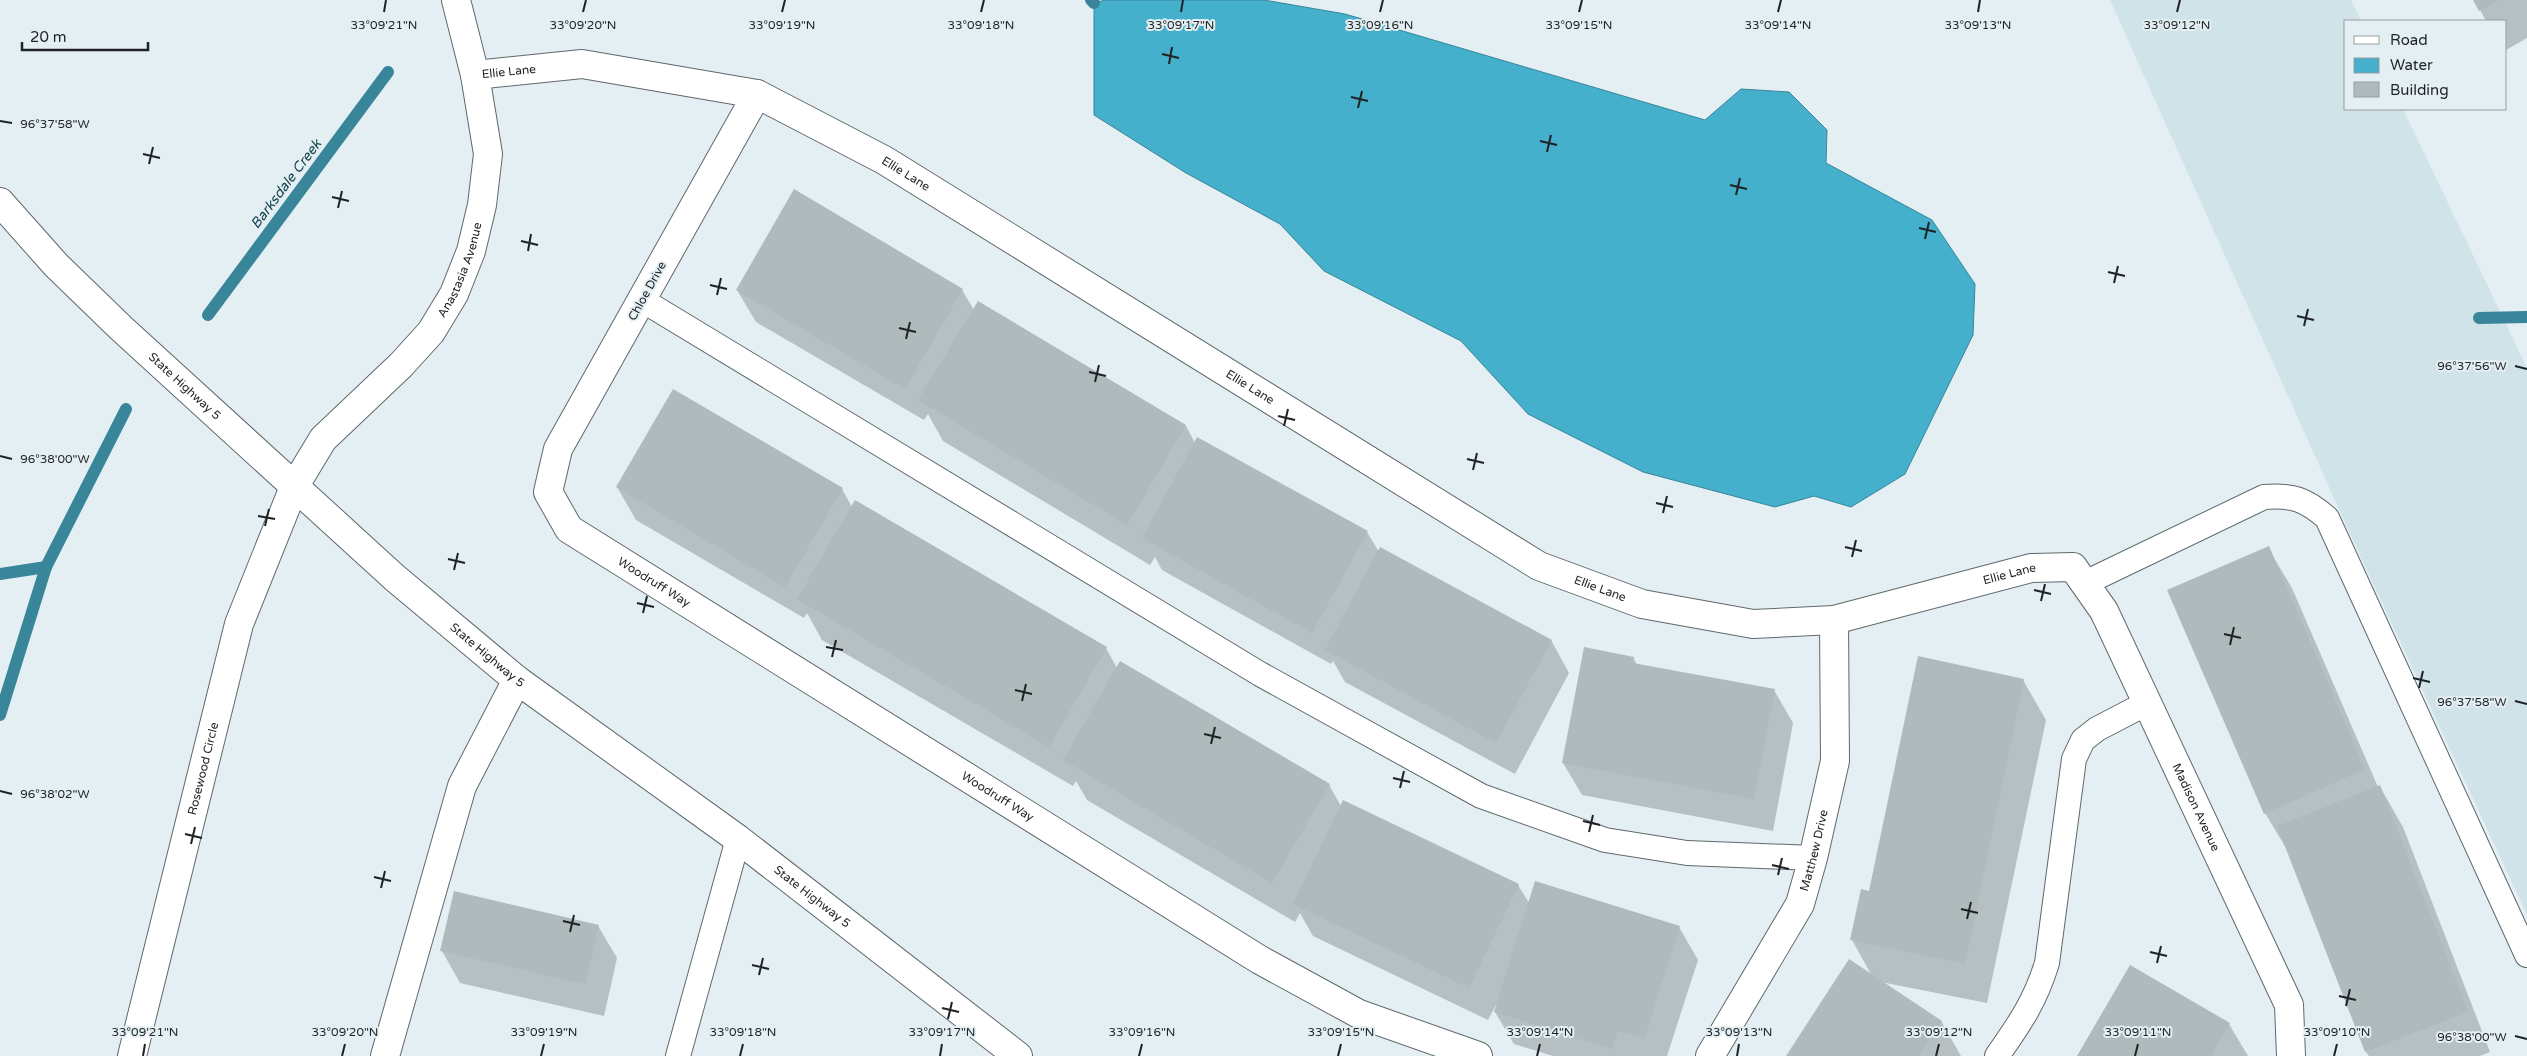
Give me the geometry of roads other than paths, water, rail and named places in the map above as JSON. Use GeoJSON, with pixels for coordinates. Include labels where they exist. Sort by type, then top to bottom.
{"type":"FeatureCollection","features":[{"type":"Feature","properties":{"kind":"street","name":"Anastasia Avenue"},"geometry":{"type":"LineString","coordinates":[[294,487],[323,439],[401,365],[430,332],[454,294],[472,251],[482,205],[488,154],[475,75],[456,0]]}},
{"type":"Feature","properties":{"kind":"street","name":"Ellie Lane"},"geometry":{"type":"LineString","coordinates":[[475,75],[582,64],[757,94],[884,160],[1539,566],[1651,606],[1753,624],[1834,620],[2031,568],[2079,575]]}},
{"type":"Feature","properties":{"kind":"street","name":"Chloe Drive"},"geometry":{"type":"LineString","coordinates":[[548,492],[558,449],[757,94]]}},
{"type":"Feature","properties":{"kind":"street","name":"State Highway 5"},"geometry":{"type":"LineString","coordinates":[[0,202],[56,265],[121,328],[395,578],[517,680],[738,839],[1018,1056]]}},
{"type":"Feature","properties":{"kind":"street","name":"Rosewood Circle"},"geometry":{"type":"LineString","coordinates":[[132,1056],[239,624],[294,487]]}},
{"type":"Feature","properties":{"kind":"street","name":"Woodruff Way"},"geometry":{"type":"LineString","coordinates":[[548,492],[569,529],[1260,960],[1359,1014],[1478,1056]]}},
{"type":"Feature","properties":{"kind":"street","name":"Madison Avenue"},"geometry":{"type":"LineString","coordinates":[[2079,575],[2104,611],[2289,1005],[2291,1056]]}},
{"type":"Feature","properties":{"kind":"street","name":"Matthew Drive"},"geometry":{"type":"LineString","coordinates":[[1710,1056],[1800,904],[1813,858],[1835,761],[1834,620]]}},
{"type":"Feature","properties":{"kind":"street"},"geometry":{"type":"LineString","coordinates":[[385,1056],[462,786],[517,680]]}},
{"type":"Feature","properties":{"kind":"lane"},"geometry":{"type":"LineString","coordinates":[[642,300],[1260,674],[1481,796],[1605,840],[1687,853],[1813,858]]}},
{"type":"Feature","properties":{"kind":"lane"},"geometry":{"type":"LineString","coordinates":[[2079,575],[2264,497],[2288,496],[2311,504],[2327,518],[2527,955]]}},
{"type":"Feature","properties":{"kind":"lane"},"geometry":{"type":"LineString","coordinates":[[1997,1056],[2026,1015],[2038,992],[2047,963],[2074,759],[2083,740],[2097,729],[2147,704]]}},
{"type":"Feature","properties":{"kind":"lane"},"geometry":{"type":"LineString","coordinates":[[678,1056],[738,839]]}},
{"type":"Feature","properties":{"kind":"water"},"geometry":{"type":"Polygon","coordinates":[[[1105,0],[1264,0],[1345,14],[1705,120],[1741,89],[1789,92],[1827,130],[1826,163],[1932,220],[1975,284],[1973,335],[1905,474],[1851,507],[1814,496],[1775,507],[1643,472],[1528,414],[1461,341],[1324,271],[1280,224],[1186,173],[1094,115],[1094,3],[1105,0]]]}},
{"type":"Feature","properties":{"kind":"waterway","name":"Barksdale Creek"},"geometry":{"type":"LineString","coordinates":[[1091,0],[1094,3]]}},
{"type":"Feature","properties":{"kind":"waterway","name":"Barksdale Creek"},"geometry":{"type":"LineString","coordinates":[[208,315],[388,72]]}},
{"type":"Feature","properties":{"kind":"waterway","name":"Barksdale Creek"},"geometry":{"type":"LineString","coordinates":[[2479,318],[2527,317]]}},
{"type":"Feature","properties":{"kind":"waterway","name":"Barksdale Creek"},"geometry":{"type":"LineString","coordinates":[[0,574],[46,567],[126,409]]}},
{"type":"Feature","properties":{"kind":"waterway"},"geometry":{"type":"LineString","coordinates":[[0,715],[46,567]]}}]}
